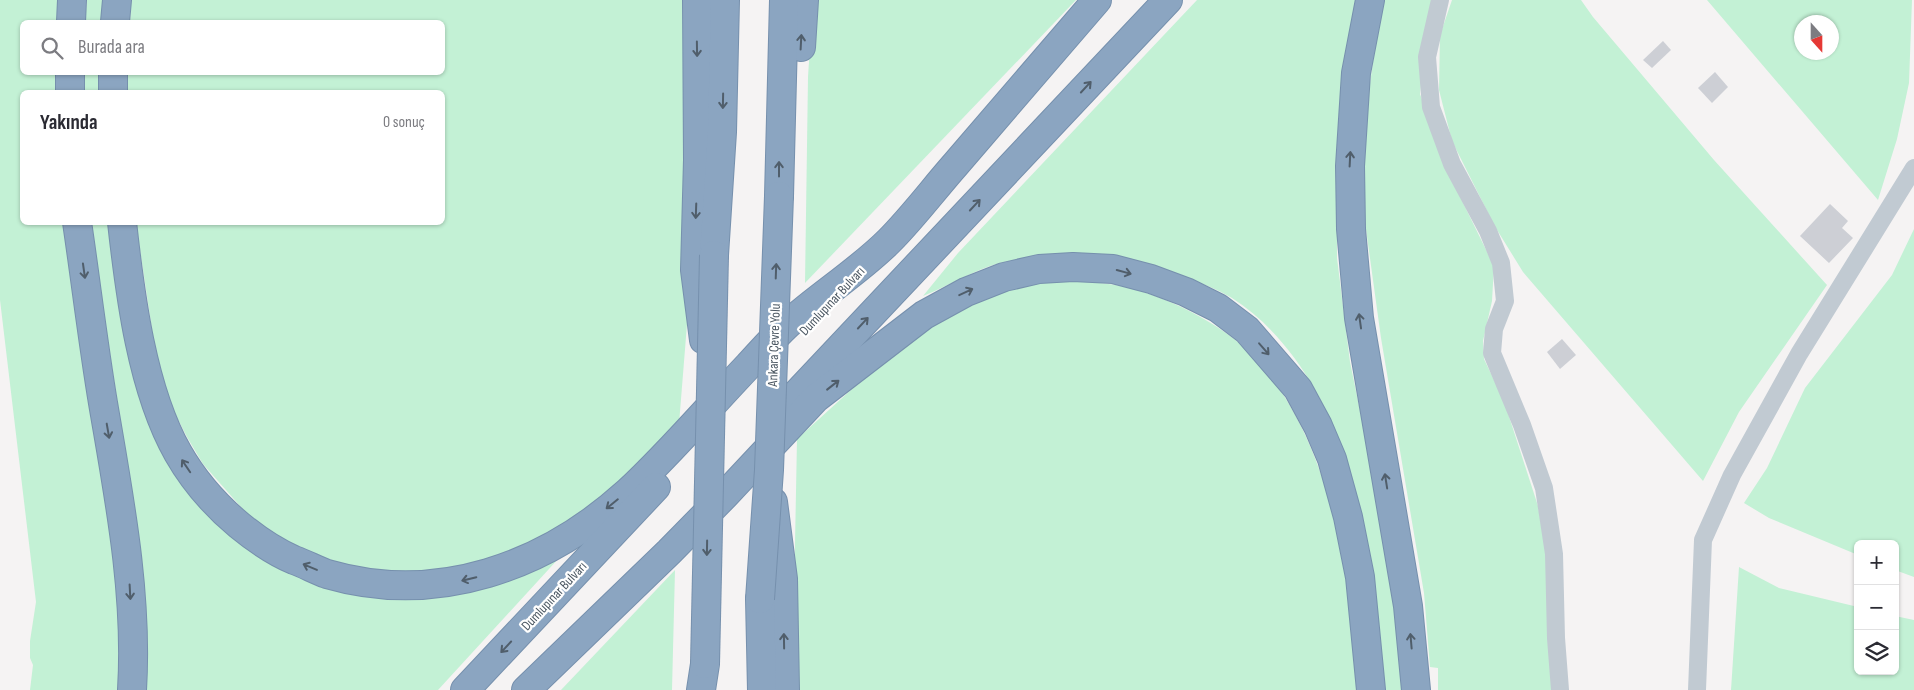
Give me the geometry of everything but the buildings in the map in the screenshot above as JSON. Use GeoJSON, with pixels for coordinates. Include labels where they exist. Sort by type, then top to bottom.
{"type":"FeatureCollection","features":[{"type":"Feature","properties":{"kind":"highway"},"geometry":{"type":"LineString","coordinates":[[71,20],[72,0]]}},
{"type":"Feature","properties":{"kind":"highway"},"geometry":{"type":"LineString","coordinates":[[115,20],[117,0]]}},
{"type":"Feature","properties":{"kind":"highway"},"geometry":{"type":"LineString","coordinates":[[697,0],[698,160],[710,391],[703,681]]}},
{"type":"Feature","properties":{"kind":"highway"},"geometry":{"type":"LineString","coordinates":[[704,263],[722,132],[725,0]]}},
{"type":"Feature","properties":{"kind":"highway","name":"Ankara Çevre Yolu"},"geometry":{"type":"LineString","coordinates":[[762,690],[760,599],[769,470],[784,0]]}},
{"type":"Feature","properties":{"kind":"highway"},"geometry":{"type":"LineString","coordinates":[[779,141],[800,55],[804,0]]}},
{"type":"Feature","properties":{"kind":"highway"},"geometry":{"type":"LineString","coordinates":[[122,225],[129,281],[142,354],[167,432],[199,485],[224,513],[256,539],[287,557],[333,575],[366,582],[414,586],[452,583],[486,575],[512,566],[586,525],[627,492],[786,325],[888,242],[1097,0]]}},
{"type":"Feature","properties":{"kind":"highway","name":"Dumlupınar Bulvarı"},"geometry":{"type":"LineString","coordinates":[[465,690],[1116,0]]}},
{"type":"Feature","properties":{"kind":"highway"},"geometry":{"type":"LineString","coordinates":[[518,690],[1168,0]]}},
{"type":"Feature","properties":{"kind":"highway"},"geometry":{"type":"LineString","coordinates":[[1370,0],[1356,73],[1350,166],[1351,229],[1359,318],[1408,606],[1416,690]]}},
{"type":"Feature","properties":{"kind":"highway"},"geometry":{"type":"LineString","coordinates":[[70,75],[70,90]]}},
{"type":"Feature","properties":{"kind":"highway"},"geometry":{"type":"LineString","coordinates":[[113,75],[113,90]]}},
{"type":"Feature","properties":{"kind":"highway"},"geometry":{"type":"LineString","coordinates":[[77,225],[129,575],[134,667],[132,690]]}},
{"type":"Feature","properties":{"kind":"highway"},"geometry":{"type":"LineString","coordinates":[[526,690],[669,552],[816,398],[831,386],[924,315],[966,292],[1004,277],[1039,269],[1073,267],[1113,269],[1151,279],[1186,292],[1218,308],[1247,330],[1298,389],[1318,426],[1332,459],[1348,517],[1360,577],[1371,690]]}},
{"type":"Feature","properties":{"kind":"highway"},"geometry":{"type":"LineString","coordinates":[[769,470],[783,579],[785,690]]}},
{"type":"Feature","properties":{"kind":"street"},"geometry":{"type":"LineString","coordinates":[[1440,0],[1427,57],[1431,108],[1452,164],[1488,231],[1501,263],[1505,301],[1494,329],[1492,353],[1522,425],[1544,488],[1554,554],[1556,638],[1560,690]]}},
{"type":"Feature","properties":{"kind":"street"},"geometry":{"type":"LineString","coordinates":[[1697,690],[1703,540],[1732,475],[1798,354],[1914,168]]}},
{"type":"Feature","properties":{"kind":"green space"},"geometry":{"type":"Polygon","coordinates":[[[0,0],[60,0],[58,20],[20,20],[20,75],[56,75],[56,90],[20,90],[20,225],[65,225],[116,575],[122,659],[121,690],[30,690],[33,665],[30,658],[30,641],[36,602],[0,300],[0,0]]]}},
{"type":"Feature","properties":{"kind":"green space"},"geometry":{"type":"Polygon","coordinates":[[[87,0],[102,0],[102,20],[85,20],[87,0]]]}},
{"type":"Feature","properties":{"kind":"green space"},"geometry":{"type":"Polygon","coordinates":[[[131,0],[689,0],[690,287],[679,424],[576,522],[509,556],[441,573],[361,569],[319,557],[280,538],[248,515],[203,464],[170,404],[157,363],[136,225],[445,225],[445,90],[127,90],[128,75],[445,75],[445,20],[130,20],[131,0]]]}},
{"type":"Feature","properties":{"kind":"green space"},"geometry":{"type":"Polygon","coordinates":[[[813,0],[1076,0],[805,283],[808,77],[813,0]]]}},
{"type":"Feature","properties":{"kind":"green space"},"geometry":{"type":"Polygon","coordinates":[[[1197,0],[1358,0],[1346,50],[1340,100],[1337,150],[1337,258],[1350,362],[1391,577],[1405,690],[1384,690],[1379,629],[1369,568],[1350,474],[1337,435],[1327,412],[1302,368],[1270,329],[1252,312],[1232,298],[1216,290],[1162,269],[1128,259],[1081,253],[1049,255],[1004,262],[980,270],[923,296],[958,253],[1197,0]]]}},
{"type":"Feature","properties":{"kind":"green space"},"geometry":{"type":"Polygon","coordinates":[[[1383,0],[1435,0],[1427,23],[1420,94],[1445,166],[1494,266],[1492,301],[1483,341],[1484,359],[1504,401],[1538,506],[1550,577],[1554,690],[1438,690],[1438,668],[1430,667],[1424,593],[1381,338],[1361,193],[1369,90],[1383,0]]]}},
{"type":"Feature","properties":{"kind":"green space"},"geometry":{"type":"Polygon","coordinates":[[[1452,0],[1581,0],[1593,17],[1714,160],[1827,285],[1739,412],[1703,481],[1523,272],[1494,225],[1452,141],[1439,90],[1440,35],[1452,0]]]}},
{"type":"Feature","properties":{"kind":"green space"},"geometry":{"type":"Polygon","coordinates":[[[1707,0],[1912,0],[1909,83],[1897,139],[1878,200],[1707,0]]]}},
{"type":"Feature","properties":{"kind":"green space"},"geometry":{"type":"Polygon","coordinates":[[[83,75],[101,75],[101,90],[84,90],[83,75]]]}},
{"type":"Feature","properties":{"kind":"green space"},"geometry":{"type":"Polygon","coordinates":[[[92,225],[111,225],[131,354],[240,543],[283,569],[305,579],[351,593],[400,598],[425,597],[570,546],[438,690],[144,690],[136,544],[92,225]]]}},
{"type":"Feature","properties":{"kind":"green space"},"geometry":{"type":"Polygon","coordinates":[[[1914,229],[1914,577],[1899,571],[1899,540],[1854,540],[1854,553],[1769,518],[1744,503],[1767,468],[1805,388],[1892,275],[1914,229]]]}},
{"type":"Feature","properties":{"kind":"green space"},"geometry":{"type":"Polygon","coordinates":[[[1040,281],[1115,285],[1144,292],[1181,307],[1218,327],[1235,339],[1262,365],[1280,389],[1295,414],[1319,469],[1328,498],[1336,527],[1347,585],[1358,690],[794,690],[797,439],[852,389],[942,313],[991,291],[1040,281]]]}},
{"type":"Feature","properties":{"kind":"green space"},"geometry":{"type":"Polygon","coordinates":[[[1739,567],[1779,588],[1854,606],[1854,675],[1899,675],[1899,617],[1914,620],[1914,690],[1731,690],[1739,567]]]}},
{"type":"Feature","properties":{"kind":"green space"},"geometry":{"type":"Polygon","coordinates":[[[675,570],[672,690],[561,690],[675,570]]]}}]}
